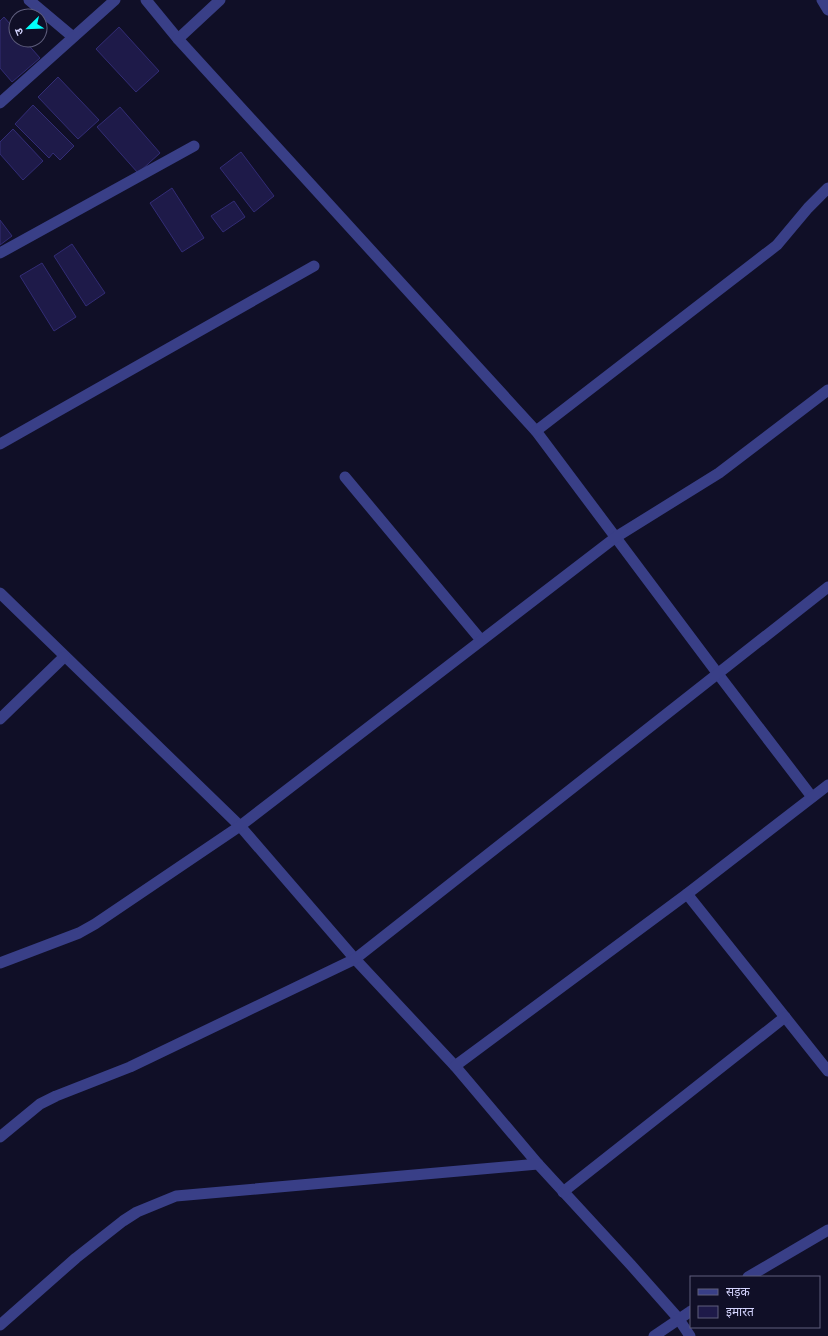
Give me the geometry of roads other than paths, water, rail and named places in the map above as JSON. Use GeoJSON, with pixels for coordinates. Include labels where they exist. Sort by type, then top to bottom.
{"type":"FeatureCollection","features":[{"type":"Feature","properties":{"kind":"street"},"geometry":{"type":"LineString","coordinates":[[29,0],[72,37]]}},
{"type":"Feature","properties":{"kind":"street"},"geometry":{"type":"LineString","coordinates":[[0,103],[115,0]]}},
{"type":"Feature","properties":{"kind":"street"},"geometry":{"type":"LineString","coordinates":[[146,0],[178,39],[536,431],[812,797]]}},
{"type":"Feature","properties":{"kind":"street"},"geometry":{"type":"LineString","coordinates":[[178,39],[220,0]]}},
{"type":"Feature","properties":{"kind":"street"},"geometry":{"type":"LineString","coordinates":[[822,0],[828,10]]}},
{"type":"Feature","properties":{"kind":"street"},"geometry":{"type":"LineString","coordinates":[[0,253],[194,146]]}},
{"type":"Feature","properties":{"kind":"street"},"geometry":{"type":"LineString","coordinates":[[536,431],[777,245],[808,208],[828,188]]}},
{"type":"Feature","properties":{"kind":"street"},"geometry":{"type":"LineString","coordinates":[[0,444],[314,266]]}},
{"type":"Feature","properties":{"kind":"street"},"geometry":{"type":"LineString","coordinates":[[0,963],[79,933],[95,924],[240,826],[616,537],[719,473],[828,390]]}},
{"type":"Feature","properties":{"kind":"street"},"geometry":{"type":"LineString","coordinates":[[345,477],[481,640]]}},
{"type":"Feature","properties":{"kind":"street"},"geometry":{"type":"LineString","coordinates":[[0,1137],[40,1104],[56,1096],[130,1066],[356,960],[828,587]]}},
{"type":"Feature","properties":{"kind":"street"},"geometry":{"type":"LineString","coordinates":[[0,593],[64,657],[240,826],[356,960],[455,1066],[563,1192],[632,1265],[678,1318],[690,1336]]}},
{"type":"Feature","properties":{"kind":"street"},"geometry":{"type":"LineString","coordinates":[[0,719],[64,657]]}},
{"type":"Feature","properties":{"kind":"street"},"geometry":{"type":"LineString","coordinates":[[455,1066],[687,894],[828,785]]}},
{"type":"Feature","properties":{"kind":"street"},"geometry":{"type":"LineString","coordinates":[[687,894],[828,1071]]}},
{"type":"Feature","properties":{"kind":"street"},"geometry":{"type":"LineString","coordinates":[[563,1192],[785,1016]]}},
{"type":"Feature","properties":{"kind":"street"},"geometry":{"type":"LineString","coordinates":[[0,1325],[76,1258],[123,1221],[136,1212],[176,1196],[538,1164]]}},
{"type":"Feature","properties":{"kind":"street"},"geometry":{"type":"LineString","coordinates":[[750,1276],[828,1230]]}},
{"type":"Feature","properties":{"kind":"street"},"geometry":{"type":"LineString","coordinates":[[654,1336],[678,1318],[690,1312]]}}]}
